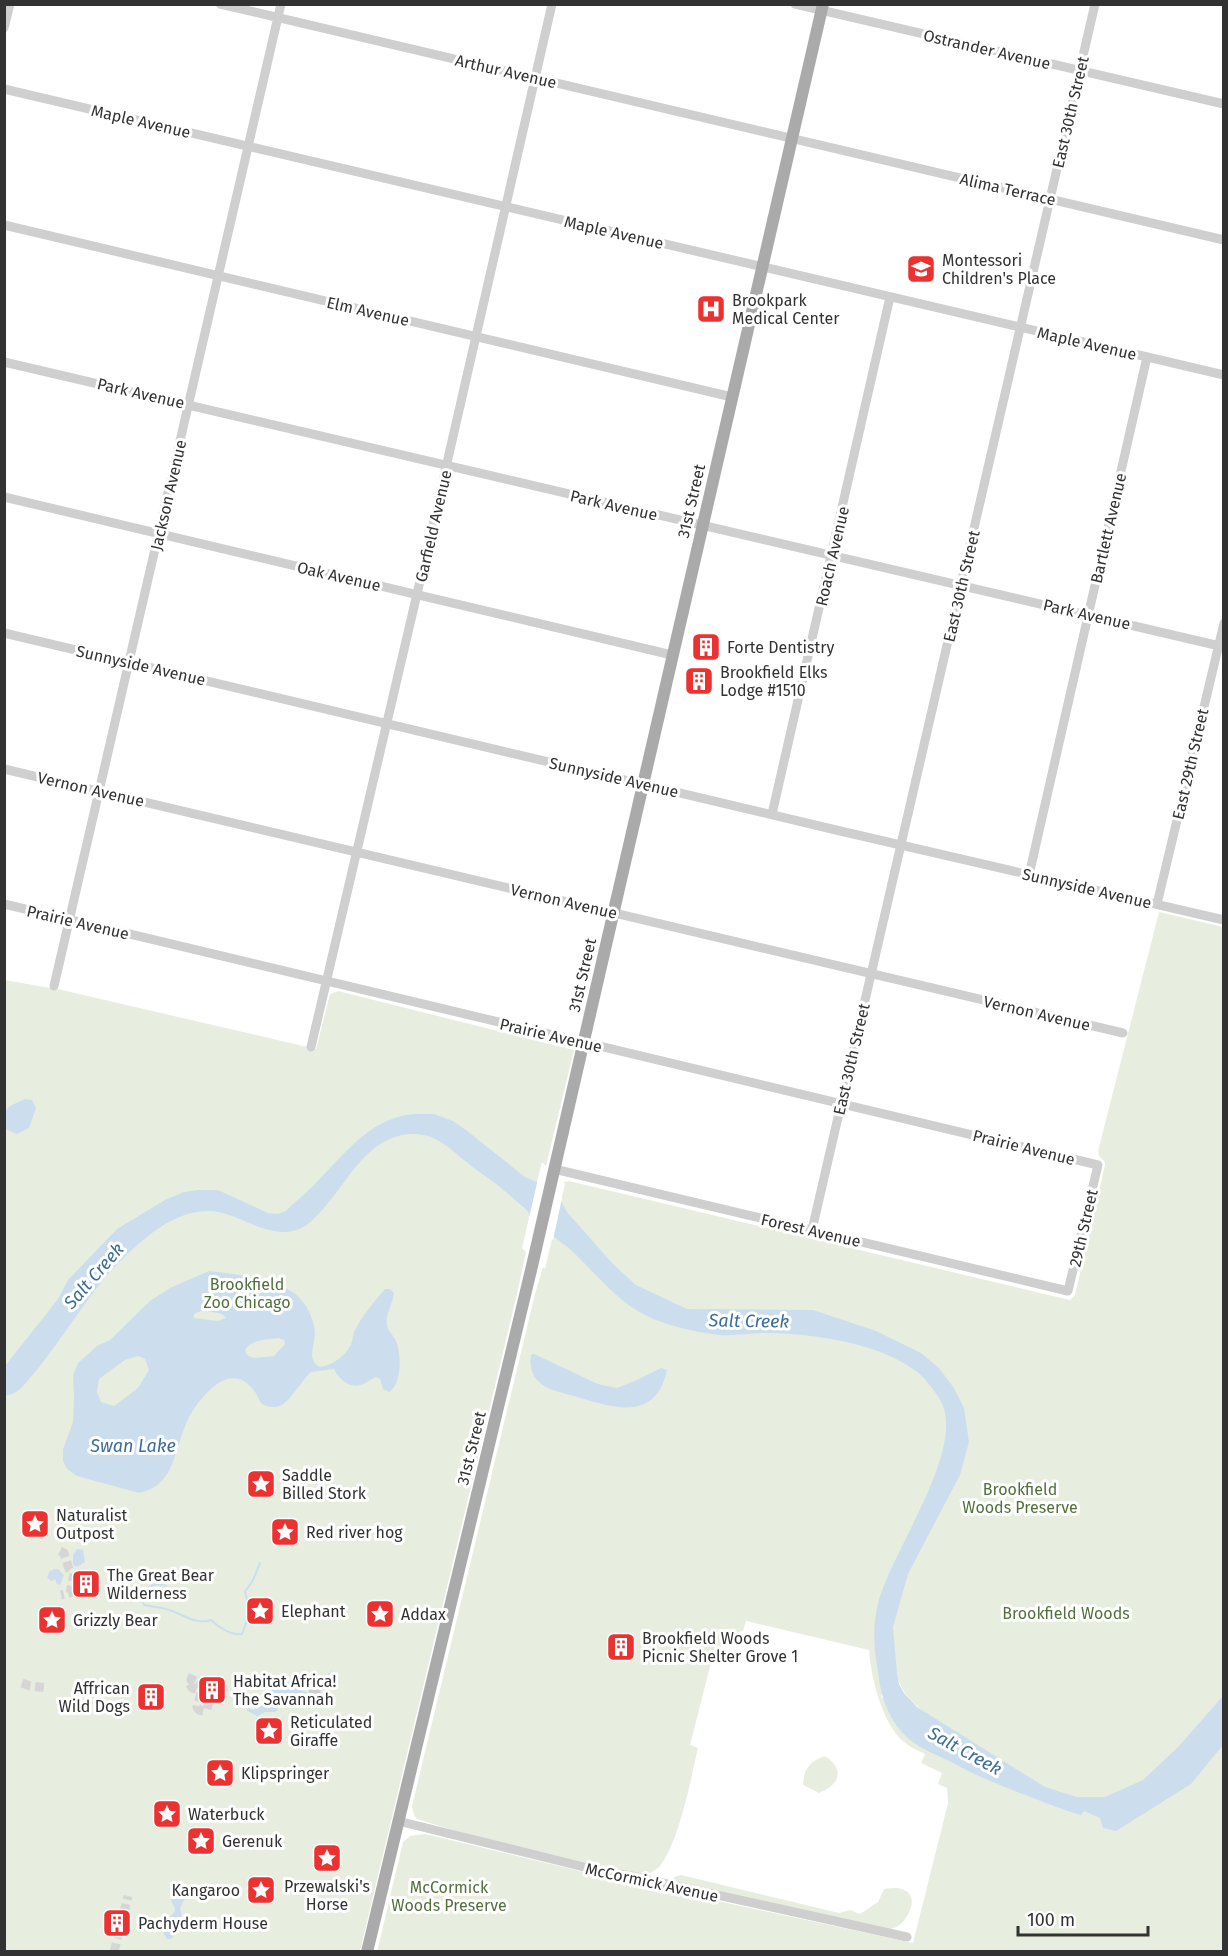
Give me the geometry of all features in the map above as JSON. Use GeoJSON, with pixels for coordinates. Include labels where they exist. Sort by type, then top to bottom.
{"type":"FeatureCollection","features":[{"type":"Feature","properties":{"kind":"main road","name":"31st Street"},"geometry":{"type":"LineString","coordinates":[[367,1952],[532,1266],[822,8]]}},
{"type":"Feature","properties":{"kind":"street"},"geometry":{"type":"LineString","coordinates":[[4,28],[10,4]]}},
{"type":"Feature","properties":{"kind":"street","name":"Arthur Avenue"},"geometry":{"type":"LineString","coordinates":[[220,4],[792,138]]}},
{"type":"Feature","properties":{"kind":"street","name":"Jackson Avenue"},"geometry":{"type":"LineString","coordinates":[[54,986],[281,4]]}},
{"type":"Feature","properties":{"kind":"street","name":"Garfield Avenue"},"geometry":{"type":"LineString","coordinates":[[311,1047],[552,4]]}},
{"type":"Feature","properties":{"kind":"street","name":"Ostrander Avenue"},"geometry":{"type":"LineString","coordinates":[[795,4],[822,8],[1224,104]]}},
{"type":"Feature","properties":{"kind":"street","name":"East 30th Street"},"geometry":{"type":"LineString","coordinates":[[812,1230],[1095,4]]}},
{"type":"Feature","properties":{"kind":"street","name":"Maple Avenue"},"geometry":{"type":"LineString","coordinates":[[4,89],[1224,375]]}},
{"type":"Feature","properties":{"kind":"street","name":"Alima Terrace"},"geometry":{"type":"LineString","coordinates":[[792,138],[1224,240]]}},
{"type":"Feature","properties":{"kind":"street","name":"Elm Avenue"},"geometry":{"type":"LineString","coordinates":[[4,225],[732,397]]}},
{"type":"Feature","properties":{"kind":"street","name":"Roach Avenue"},"geometry":{"type":"LineString","coordinates":[[772,814],[890,297]]}},
{"type":"Feature","properties":{"kind":"street","name":"Bartlett Avenue"},"geometry":{"type":"LineString","coordinates":[[1029,874],[1147,357]]}},
{"type":"Feature","properties":{"kind":"street","name":"Park Avenue"},"geometry":{"type":"LineString","coordinates":[[4,362],[1221,646]]}},
{"type":"Feature","properties":{"kind":"street","name":"Oak Avenue"},"geometry":{"type":"LineString","coordinates":[[4,497],[672,655]]}},
{"type":"Feature","properties":{"kind":"street","name":"East 29th Street"},"geometry":{"type":"LineString","coordinates":[[1157,904],[1221,646],[1224,622]]}},
{"type":"Feature","properties":{"kind":"street","name":"Sunnyside Avenue"},"geometry":{"type":"LineString","coordinates":[[4,633],[1224,920]]}},
{"type":"Feature","properties":{"kind":"street","name":"Vernon Avenue"},"geometry":{"type":"LineString","coordinates":[[4,769],[1123,1033]]}},
{"type":"Feature","properties":{"kind":"street","name":"Prairie Avenue"},"geometry":{"type":"LineString","coordinates":[[4,904],[1098,1164]]}},
{"type":"Feature","properties":{"kind":"street","name":"29th Street"},"geometry":{"type":"LineString","coordinates":[[1068,1292],[1098,1164]]}},
{"type":"Feature","properties":{"kind":"street","name":"Forest Avenue"},"geometry":{"type":"LineString","coordinates":[[554,1169],[1068,1292]]}},
{"type":"Feature","properties":{"kind":"street","name":"McCormick Avenue"},"geometry":{"type":"LineString","coordinates":[[398,1821],[596,1870],[907,1937]]}},
{"type":"Feature","properties":{"kind":"green space","name":"Brookfield Woods Preserve"},"geometry":{"type":"Polygon","coordinates":[[[1159,912],[1223,927],[1223,1951],[377,1952],[403,1842],[410,1836],[425,1834],[588,1873],[913,1943],[948,1803],[947,1788],[938,1784],[942,1773],[921,1763],[925,1754],[912,1748],[899,1737],[885,1715],[872,1674],[869,1650],[746,1621],[743,1631],[729,1634],[721,1648],[715,1647],[690,1745],[698,1748],[683,1810],[673,1843],[666,1857],[659,1867],[648,1875],[560,1858],[446,1828],[417,1819],[412,1806],[535,1294],[543,1267],[545,1269],[564,1182],[569,1181],[1070,1300],[1075,1295],[1105,1165],[1098,1151],[1159,912]],[[895,1657],[881,1697],[964,1737],[919,1708],[904,1692],[897,1674],[895,1657]]]}},
{"type":"Feature","properties":{"kind":"green space","name":"Brookfield Zoo Chicago"},"geometry":{"type":"Polygon","coordinates":[[[5,980],[62,990],[316,1049],[330,994],[338,991],[574,1050],[546,1166],[542,1162],[537,1182],[517,1202],[530,1214],[522,1248],[526,1252],[360,1951],[5,1951],[5,980]]]}},
{"type":"Feature","properties":{"kind":"green space"},"geometry":{"type":"Polygon","coordinates":[[[825,1756],[835,1766],[837,1776],[832,1786],[819,1793],[803,1785],[809,1766],[815,1760],[825,1756]]]}},
{"type":"Feature","properties":{"kind":"green space"},"geometry":{"type":"Polygon","coordinates":[[[681,1875],[839,1913],[850,1910],[860,1914],[878,1902],[884,1889],[904,1890],[909,1893],[912,1902],[909,1914],[902,1923],[895,1928],[884,1929],[674,1881],[674,1877],[681,1875]]]}},
{"type":"Feature","properties":{"kind":"water"},"geometry":{"type":"Polygon","coordinates":[[[25,1099],[32,1100],[36,1108],[29,1128],[17,1134],[5,1129],[5,1111],[25,1099]]]}},
{"type":"Feature","properties":{"kind":"water","name":"Salt Creek"},"geometry":{"type":"Polygon","coordinates":[[[434,1114],[453,1121],[525,1177],[537,1182],[561,1201],[567,1212],[613,1264],[636,1285],[687,1309],[813,1310],[876,1331],[921,1353],[939,1368],[954,1388],[964,1408],[969,1442],[960,1475],[908,1574],[893,1627],[899,1684],[917,1707],[1045,1787],[1077,1797],[1105,1797],[1143,1780],[1178,1747],[1223,1696],[1223,1745],[1191,1784],[1116,1831],[1103,1828],[1100,1818],[1084,1811],[1081,1815],[1069,1812],[994,1783],[915,1744],[903,1733],[887,1709],[879,1682],[874,1630],[878,1604],[885,1582],[925,1500],[944,1443],[946,1418],[939,1398],[929,1384],[902,1362],[866,1347],[846,1342],[807,1335],[770,1333],[719,1335],[681,1328],[645,1315],[616,1295],[571,1250],[548,1232],[506,1192],[445,1145],[428,1136],[402,1135],[388,1140],[366,1155],[332,1198],[301,1229],[287,1232],[268,1230],[214,1211],[195,1212],[177,1218],[160,1228],[114,1267],[37,1370],[20,1389],[5,1396],[5,1366],[58,1299],[68,1280],[117,1229],[165,1200],[184,1192],[197,1190],[218,1190],[268,1213],[278,1214],[286,1211],[355,1142],[368,1132],[396,1117],[434,1114]]]}},
{"type":"Feature","properties":{"kind":"water","name":"Swan Lake"},"geometry":{"type":"Polygon","coordinates":[[[209,1271],[253,1278],[285,1288],[298,1296],[311,1316],[315,1328],[312,1356],[320,1367],[344,1354],[364,1315],[385,1289],[390,1289],[394,1293],[387,1322],[396,1341],[400,1362],[396,1383],[389,1392],[383,1389],[380,1379],[376,1377],[357,1386],[343,1381],[334,1369],[311,1372],[284,1404],[273,1407],[262,1404],[255,1392],[244,1382],[239,1379],[227,1379],[209,1391],[194,1409],[170,1468],[159,1484],[150,1490],[139,1493],[77,1476],[67,1469],[63,1461],[63,1449],[73,1422],[73,1375],[78,1363],[97,1346],[110,1340],[150,1301],[170,1288],[209,1271]],[[203,1310],[194,1314],[194,1318],[218,1321],[226,1318],[222,1314],[203,1310]],[[278,1338],[248,1346],[245,1350],[247,1355],[253,1358],[274,1356],[285,1344],[284,1340],[278,1338]],[[138,1356],[125,1360],[99,1379],[97,1392],[101,1402],[114,1406],[138,1388],[149,1370],[145,1359],[138,1356]]]}},
{"type":"Feature","properties":{"kind":"water"},"geometry":{"type":"Polygon","coordinates":[[[534,1354],[598,1384],[617,1388],[661,1368],[667,1370],[654,1398],[632,1407],[619,1407],[546,1387],[534,1376],[530,1362],[531,1355],[534,1354]]]}},
{"type":"Feature","properties":{"kind":"water"},"geometry":{"type":"Polygon","coordinates":[[[77,1549],[83,1550],[85,1562],[77,1567],[73,1565],[73,1555],[77,1549]]]}},
{"type":"Feature","properties":{"kind":"water"},"geometry":{"type":"Polygon","coordinates":[[[58,1569],[64,1575],[60,1585],[55,1579],[52,1581],[47,1578],[49,1572],[58,1569]]]}},
{"type":"Feature","properties":{"kind":"water"},"geometry":{"type":"Polygon","coordinates":[[[332,1670],[321,1691],[308,1698],[306,1702],[288,1697],[283,1700],[276,1712],[265,1712],[258,1716],[247,1711],[248,1708],[253,1710],[259,1708],[261,1703],[272,1701],[271,1688],[279,1680],[293,1683],[299,1690],[310,1693],[332,1670]]]}},
{"type":"Feature","properties":{"kind":"water"},"geometry":{"type":"Polygon","coordinates":[[[178,1886],[186,1887],[187,1890],[180,1908],[181,1921],[174,1936],[167,1939],[163,1929],[166,1921],[174,1912],[171,1900],[174,1889],[178,1886]]]}},
{"type":"Feature","properties":{"kind":"pier"},"geometry":{"type":"Polygon","coordinates":[[[538,1179],[562,1198],[553,1240],[529,1218],[538,1179]]]}},
{"type":"Feature","properties":{"kind":"waterway"},"geometry":{"type":"LineString","coordinates":[[141,1597],[144,1605],[166,1609],[194,1620],[211,1620],[225,1630],[234,1634],[242,1634],[250,1612],[245,1592],[260,1563]]}},
{"type":"Feature","properties":{"kind":"waterway"},"geometry":{"type":"LineString","coordinates":[[141,1597],[151,1586],[158,1584],[166,1586]]}},
{"type":"Feature","properties":{"kind":"waterway"},"geometry":{"type":"LineString","coordinates":[[129,1594],[141,1597]]}},
{"type":"Feature","properties":{"kind":"tunnel"},"geometry":{"type":"LineString","coordinates":[[60,1551],[64,1553],[69,1569],[74,1574],[70,1593],[61,1595]]}},
{"type":"Feature","properties":{"kind":"tunnel"},"geometry":{"type":"LineString","coordinates":[[193,1675],[191,1680],[201,1682],[199,1690]]}},
{"type":"Feature","properties":{"kind":"tunnel"},"geometry":{"type":"LineString","coordinates":[[201,1693],[197,1707],[204,1711],[207,1709],[213,1685],[208,1684],[210,1679]]}},
{"type":"Feature","properties":{"kind":"tunnel"},"geometry":{"type":"LineString","coordinates":[[22,1683],[48,1688]]}},
{"type":"Feature","properties":{"kind":"tunnel"},"geometry":{"type":"LineString","coordinates":[[190,1684],[192,1688],[205,1695],[223,1694],[223,1687],[213,1685]]}},
{"type":"Feature","properties":{"kind":"tunnel"},"geometry":{"type":"LineString","coordinates":[[114,1952],[128,1896]]}},
{"type":"Feature","properties":{"kind":"place","name":"Montessori Children's Place"},"geometry":{"type":"Point","coordinates":[921,269]}},
{"type":"Feature","properties":{"kind":"place","name":"Brookpark Medical Center"},"geometry":{"type":"Point","coordinates":[711,309]}},
{"type":"Feature","properties":{"kind":"place","name":"Forte Dentistry"},"geometry":{"type":"Point","coordinates":[706,647]}},
{"type":"Feature","properties":{"kind":"place","name":"Brookfield Elks Lodge #1510"},"geometry":{"type":"Point","coordinates":[699,681]}},
{"type":"Feature","properties":{"kind":"place","name":"Saddle Billed Stork"},"geometry":{"type":"Point","coordinates":[261,1484]}},
{"type":"Feature","properties":{"kind":"place","name":"Naturalist Outpost"},"geometry":{"type":"Point","coordinates":[35,1524]}},
{"type":"Feature","properties":{"kind":"place","name":"Red river hog"},"geometry":{"type":"Point","coordinates":[285,1532]}},
{"type":"Feature","properties":{"kind":"place","name":"The Great Bear Wilderness"},"geometry":{"type":"Point","coordinates":[86,1584]}},
{"type":"Feature","properties":{"kind":"place","name":"Elephant"},"geometry":{"type":"Point","coordinates":[260,1611]}},
{"type":"Feature","properties":{"kind":"place","name":"Addax"},"geometry":{"type":"Point","coordinates":[380,1614]}},
{"type":"Feature","properties":{"kind":"place","name":"Grizzly Bear"},"geometry":{"type":"Point","coordinates":[52,1620]}},
{"type":"Feature","properties":{"kind":"place","name":"Brookfield Woods Picnic Shelter Grove 1"},"geometry":{"type":"Point","coordinates":[621,1647]}},
{"type":"Feature","properties":{"kind":"place","name":"Habitat Africa! The Savannah"},"geometry":{"type":"Point","coordinates":[212,1690]}},
{"type":"Feature","properties":{"kind":"place","name":"Affrican Wild Dogs"},"geometry":{"type":"Point","coordinates":[151,1697]}},
{"type":"Feature","properties":{"kind":"place","name":"Reticulated Giraffe"},"geometry":{"type":"Point","coordinates":[269,1731]}},
{"type":"Feature","properties":{"kind":"place","name":"Klipspringer"},"geometry":{"type":"Point","coordinates":[220,1773]}},
{"type":"Feature","properties":{"kind":"place","name":"Waterbuck"},"geometry":{"type":"Point","coordinates":[167,1814]}},
{"type":"Feature","properties":{"kind":"place","name":"Gerenuk"},"geometry":{"type":"Point","coordinates":[201,1841]}},
{"type":"Feature","properties":{"kind":"place","name":"Przewalski's Horse"},"geometry":{"type":"Point","coordinates":[327,1858]}},
{"type":"Feature","properties":{"kind":"place","name":"Kangaroo"},"geometry":{"type":"Point","coordinates":[261,1890]}},
{"type":"Feature","properties":{"kind":"place","name":"Pachyderm House"},"geometry":{"type":"Point","coordinates":[117,1923]}},
{"type":"Feature","properties":{"kind":"park label","name":"Brookfield Woods"},"geometry":{"type":"Point","coordinates":[1066,1613]}},
{"type":"Feature","properties":{"kind":"park label","name":"McCormick Woods Preserve"},"geometry":{"type":"Point","coordinates":[449,1896]}}]}
